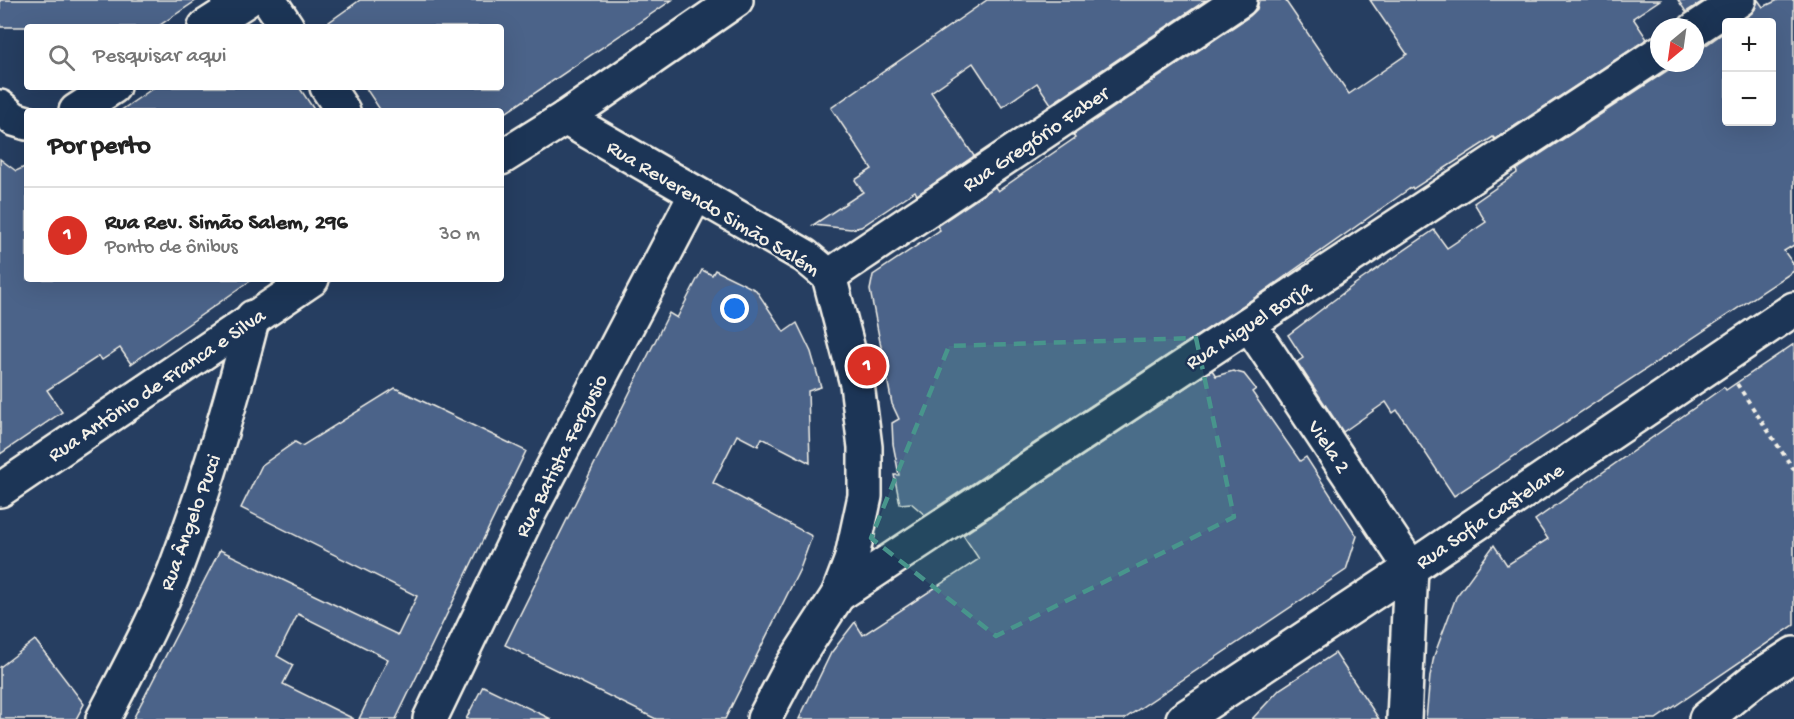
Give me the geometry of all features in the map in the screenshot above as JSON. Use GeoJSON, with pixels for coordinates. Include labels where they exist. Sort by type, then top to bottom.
{"type":"FeatureCollection","features":[{"type":"Feature","properties":{"kind":"street"},"geometry":{"type":"LineString","coordinates":[[210,24],[247,0]]}},
{"type":"Feature","properties":{"kind":"street"},"geometry":{"type":"LineString","coordinates":[[269,0],[285,24]]}},
{"type":"Feature","properties":{"kind":"street"},"geometry":{"type":"LineString","coordinates":[[504,156],[565,118],[736,0]]}},
{"type":"Feature","properties":{"kind":"street","name":"Rua Gregório Faber"},"geometry":{"type":"LineString","coordinates":[[829,276],[1240,0]]}},
{"type":"Feature","properties":{"kind":"street"},"geometry":{"type":"LineString","coordinates":[[1704,23],[1738,0]]}},
{"type":"Feature","properties":{"kind":"street","name":"Rua Miguel Borja"},"geometry":{"type":"LineString","coordinates":[[838,595],[1650,58]]}},
{"type":"Feature","properties":{"kind":"street"},"geometry":{"type":"LineString","coordinates":[[81,108],[108,90]]}},
{"type":"Feature","properties":{"kind":"street"},"geometry":{"type":"LineString","coordinates":[[329,90],[341,108]]}},
{"type":"Feature","properties":{"kind":"street"},"geometry":{"type":"LineString","coordinates":[[0,107],[14,119],[24,122]]}},
{"type":"Feature","properties":{"kind":"street","name":"Rua Reverendo Simão Salém"},"geometry":{"type":"LineString","coordinates":[[565,118],[804,256],[829,276],[857,384],[865,447],[865,496],[858,537],[838,595],[792,666],[765,719]]}},
{"type":"Feature","properties":{"kind":"street","name":"Rua Batista Fergusio"},"geometry":{"type":"LineString","coordinates":[[430,719],[527,517],[696,194]]}},
{"type":"Feature","properties":{"kind":"street","name":"Rua Antônio de Franca e Silva"},"geometry":{"type":"LineString","coordinates":[[0,490],[307,282]]}},
{"type":"Feature","properties":{"kind":"street","name":"Rua Sofia Castelane"},"geometry":{"type":"LineString","coordinates":[[1183,719],[1221,705],[1411,568],[1794,309]]}},
{"type":"Feature","properties":{"kind":"street","name":"Rua Ângelo Pucci"},"geometry":{"type":"LineString","coordinates":[[103,719],[132,663],[174,571],[229,411],[253,317]]}},
{"type":"Feature","properties":{"kind":"street","name":"Viela 2"},"geometry":{"type":"LineString","coordinates":[[1249,324],[1411,568]]}},
{"type":"Feature","properties":{"kind":"street"},"geometry":{"type":"LineString","coordinates":[[1404,719],[1411,568]]}},
{"type":"Feature","properties":{"kind":"street"},"geometry":{"type":"LineString","coordinates":[[1706,719],[1754,681],[1794,654]]}},
{"type":"Feature","properties":{"kind":"path"},"geometry":{"type":"LineString","coordinates":[[1720,359],[1794,470]]}},
{"type":"Feature","properties":{"kind":"highlighted area"},"geometry":{"type":"Polygon","coordinates":[[[1196,338],[1234,517],[996,636],[871,538],[949,346],[1196,338]]]}},
{"type":"Feature","properties":{"kind":"building"},"geometry":{"type":"Polygon","coordinates":[[[0,0],[197,0],[161,24],[24,24],[24,27],[0,27],[0,0]]]}},
{"type":"Feature","properties":{"kind":"building"},"geometry":{"type":"Polygon","coordinates":[[[360,0],[672,0],[504,114],[504,108],[379,108],[367,90],[504,90],[504,24],[326,24],[360,0]]]}},
{"type":"Feature","properties":{"kind":"building"},"geometry":{"type":"Polygon","coordinates":[[[987,0],[1206,0],[1051,104],[1037,83],[1002,107],[973,63],[931,92],[974,156],[917,195],[915,191],[861,227],[851,229],[813,225],[863,192],[855,180],[872,169],[831,108],[987,0]]]}},
{"type":"Feature","properties":{"kind":"building"},"geometry":{"type":"Polygon","coordinates":[[[1259,0],[1285,0],[1349,94],[1407,54],[1370,0],[1660,0],[1633,18],[1647,39],[1495,139],[1493,137],[1413,189],[1412,187],[1256,297],[925,515],[911,503],[900,504],[894,475],[899,475],[893,444],[892,423],[899,419],[892,404],[870,290],[873,275],[940,230],[937,226],[995,187],[998,191],[1075,138],[1073,135],[1250,16],[1257,9],[1259,0]]]}},
{"type":"Feature","properties":{"kind":"building"},"geometry":{"type":"Polygon","coordinates":[[[1678,0],[1705,0],[1686,12],[1678,0]]]}},
{"type":"Feature","properties":{"kind":"building"},"geometry":{"type":"Polygon","coordinates":[[[1758,0],[1763,7],[1778,0],[1794,0],[1794,245],[1784,251],[1794,265],[1794,271],[1454,496],[1397,410],[1393,413],[1386,402],[1343,432],[1297,362],[1303,358],[1288,335],[1355,284],[1434,230],[1447,248],[1486,222],[1474,203],[1517,173],[1516,170],[1665,72],[1704,72],[1704,47],[1722,34],[1722,126],[1776,126],[1776,18],[1744,18],[1755,9],[1758,0]]]}},
{"type":"Feature","properties":{"kind":"building"},"geometry":{"type":"Polygon","coordinates":[[[151,90],[301,90],[313,108],[124,108],[151,90]]]}},
{"type":"Feature","properties":{"kind":"building"},"geometry":{"type":"Polygon","coordinates":[[[0,159],[16,171],[24,167],[24,282],[249,282],[131,364],[120,348],[102,360],[99,356],[47,390],[62,412],[0,454],[0,159]]]}},
{"type":"Feature","properties":{"kind":"building"},"geometry":{"type":"Polygon","coordinates":[[[702,270],[712,275],[715,270],[756,290],[784,332],[797,323],[811,352],[821,387],[808,391],[810,463],[762,438],[758,446],[737,435],[713,483],[812,536],[800,569],[725,719],[656,719],[505,645],[669,313],[677,318],[702,270]]]}},
{"type":"Feature","properties":{"kind":"building"},"geometry":{"type":"Polygon","coordinates":[[[1794,344],[1794,625],[1656,719],[1426,719],[1434,656],[1456,597],[1494,545],[1507,565],[1548,539],[1535,520],[1724,387],[1726,390],[1794,344]]]}},
{"type":"Feature","properties":{"kind":"building"},"geometry":{"type":"Polygon","coordinates":[[[1212,370],[1216,376],[1233,371],[1244,374],[1256,389],[1252,392],[1300,461],[1306,457],[1357,536],[1346,570],[1124,719],[799,719],[831,653],[855,622],[863,635],[979,559],[963,535],[1212,370]]]}},
{"type":"Feature","properties":{"kind":"building"},"geometry":{"type":"Polygon","coordinates":[[[395,388],[526,451],[396,719],[359,719],[388,659],[298,614],[277,656],[293,665],[283,684],[354,719],[133,719],[220,550],[398,635],[417,596],[241,508],[262,465],[295,442],[302,446],[395,388]]]}},
{"type":"Feature","properties":{"kind":"building"},"geometry":{"type":"Polygon","coordinates":[[[35,640],[84,704],[76,719],[0,719],[0,667],[35,640]]]}},
{"type":"Feature","properties":{"kind":"building"},"geometry":{"type":"Polygon","coordinates":[[[1335,653],[1379,719],[1252,719],[1280,689],[1335,653]]]}},
{"type":"Feature","properties":{"kind":"building"},"geometry":{"type":"Polygon","coordinates":[[[483,686],[551,719],[466,719],[483,686]]]}},
{"type":"Feature","properties":{"kind":"place","name":"Rua Rev. Simão Salem, 296"},"geometry":{"type":"Point","coordinates":[867,366]}}]}
